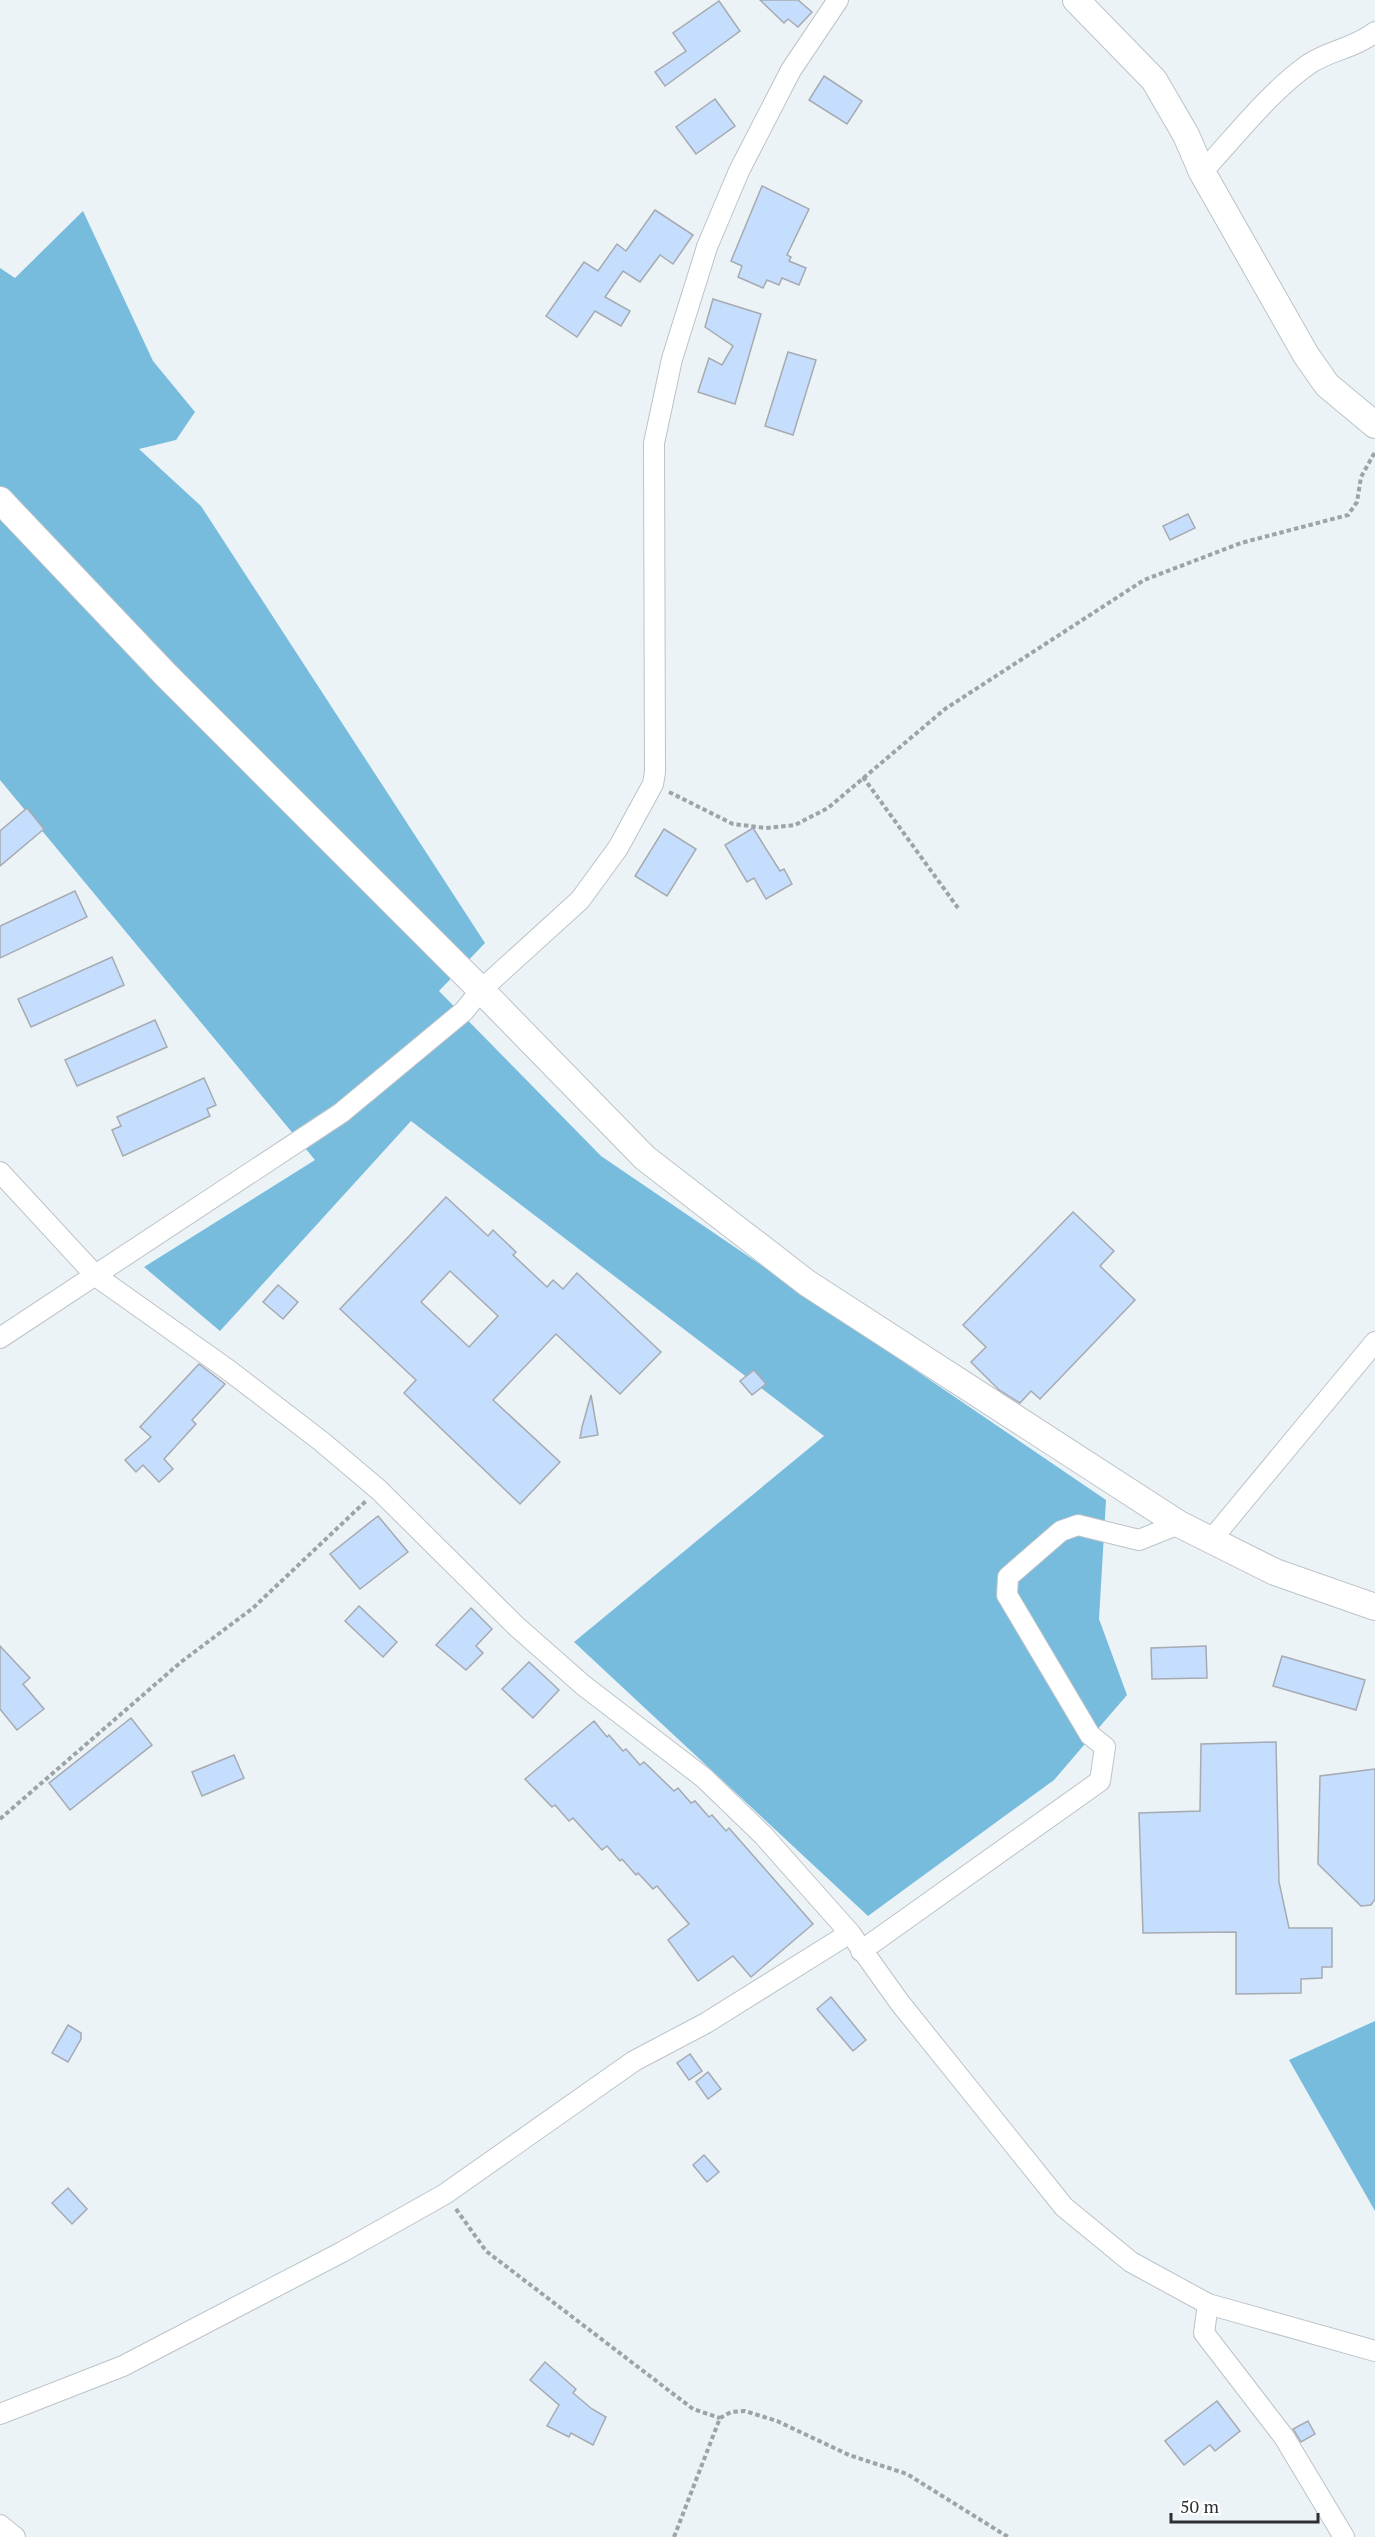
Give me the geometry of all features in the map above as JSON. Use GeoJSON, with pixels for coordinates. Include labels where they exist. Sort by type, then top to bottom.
{"type":"FeatureCollection","features":[{"type":"Feature","properties":{"kind":"street"},"geometry":{"type":"LineString","coordinates":[[0,1338],[341,1113],[464,1011],[481,990],[580,900],[618,848],[653,784],[656,643],[654,443],[672,359],[707,247],[739,171],[791,70],[838,0]]}},
{"type":"Feature","properties":{"kind":"street"},"geometry":{"type":"LineString","coordinates":[[1076,0],[1154,80],[1186,135],[1202,172],[1306,355],[1327,385],[1375,425]]}},
{"type":"Feature","properties":{"kind":"street"},"geometry":{"type":"LineString","coordinates":[[1202,172],[1276,92],[1310,64],[1363,42],[1375,32]]}},
{"type":"Feature","properties":{"kind":"street"},"geometry":{"type":"LineString","coordinates":[[0,500],[167,676],[481,990],[645,1158],[807,1283],[1179,1524],[1275,1572],[1375,1607]]}},
{"type":"Feature","properties":{"kind":"street"},"geometry":{"type":"LineString","coordinates":[[0,1172],[96,1276],[227,1369],[379,1490],[525,1634],[583,1685],[704,1778],[763,1835],[850,1933],[861,1951],[1009,2142],[1064,2207],[1131,2262],[1208,2304],[1375,2351]]}},
{"type":"Feature","properties":{"kind":"street"},"geometry":{"type":"LineString","coordinates":[[1211,1540],[1375,1342]]}},
{"type":"Feature","properties":{"kind":"street"},"geometry":{"type":"LineString","coordinates":[[861,1951],[1100,1781],[1105,1747],[1090,1735],[1007,1596],[1008,1577],[1061,1531],[1078,1525],[1139,1540],[1179,1524]]}},
{"type":"Feature","properties":{"kind":"street"},"geometry":{"type":"LineString","coordinates":[[0,2414],[123,2366],[241,2307],[446,2194],[634,2061],[706,2024],[850,1933]]}},
{"type":"Feature","properties":{"kind":"street"},"geometry":{"type":"LineString","coordinates":[[1208,2304],[1204,2333],[1284,2437],[1344,2537]]}},
{"type":"Feature","properties":{"kind":"street"},"geometry":{"type":"LineString","coordinates":[[0,2525],[15,2537]]}},
{"type":"Feature","properties":{"kind":"path"},"geometry":{"type":"LineString","coordinates":[[653,784],[732,824],[766,828],[795,825],[828,808],[945,709],[1144,579],[1241,543],[1348,515],[1357,502],[1361,477],[1375,452]]}},
{"type":"Feature","properties":{"kind":"path"},"geometry":{"type":"LineString","coordinates":[[863,777],[958,908]]}},
{"type":"Feature","properties":{"kind":"path"},"geometry":{"type":"LineString","coordinates":[[0,1819],[181,1662],[253,1608],[379,1490]]}},
{"type":"Feature","properties":{"kind":"path"},"geometry":{"type":"LineString","coordinates":[[446,2194],[486,2251],[693,2409],[720,2418]]}},
{"type":"Feature","properties":{"kind":"path"},"geometry":{"type":"LineString","coordinates":[[674,2537],[720,2418],[731,2412],[745,2411],[777,2421],[849,2455],[907,2474],[1008,2537]]}},
{"type":"Feature","properties":{"kind":"shaded area"},"geometry":{"type":"Polygon","coordinates":[[[83,211],[153,361],[195,412],[176,440],[139,449],[201,506],[485,943],[439,991],[601,1156],[1106,1500],[1099,1619],[1127,1695],[1054,1780],[868,1916],[574,1642],[824,1436],[411,1121],[220,1331],[144,1267],[315,1160],[0,780],[0,268],[15,278],[83,211]]]}},
{"type":"Feature","properties":{"kind":"shaded area"},"geometry":{"type":"Polygon","coordinates":[[[1375,2021],[1375,2211],[1289,2060],[1375,2021]]]}},
{"type":"Feature","properties":{"kind":"building"},"geometry":{"type":"Polygon","coordinates":[[[760,0],[798,0],[812,12],[798,27],[788,19],[784,23],[760,0]]]}},
{"type":"Feature","properties":{"kind":"building"},"geometry":{"type":"Polygon","coordinates":[[[719,1],[740,31],[665,86],[655,72],[686,51],[673,33],[719,1]]]}},
{"type":"Feature","properties":{"kind":"building"},"geometry":{"type":"Polygon","coordinates":[[[824,76],[862,101],[847,124],[809,100],[824,76]]]}},
{"type":"Feature","properties":{"kind":"building"},"geometry":{"type":"Polygon","coordinates":[[[715,99],[735,126],[696,154],[676,127],[715,99]]]}},
{"type":"Feature","properties":{"kind":"building"},"geometry":{"type":"Polygon","coordinates":[[[762,186],[809,209],[787,255],[791,257],[789,261],[806,268],[799,285],[782,278],[779,285],[767,280],[763,288],[738,277],[742,266],[731,261],[762,186]]]}},
{"type":"Feature","properties":{"kind":"building"},"geometry":{"type":"Polygon","coordinates":[[[655,210],[693,235],[673,264],[660,255],[640,282],[623,271],[605,297],[630,311],[621,326],[595,311],[577,337],[546,316],[584,262],[598,271],[617,244],[626,251],[655,210]]]}},
{"type":"Feature","properties":{"kind":"building"},"geometry":{"type":"Polygon","coordinates":[[[713,299],[761,314],[735,404],[698,392],[709,358],[722,365],[733,346],[705,327],[713,299]]]}},
{"type":"Feature","properties":{"kind":"building"},"geometry":{"type":"Polygon","coordinates":[[[788,352],[816,360],[793,435],[765,426],[788,352]]]}},
{"type":"Feature","properties":{"kind":"building"},"geometry":{"type":"Polygon","coordinates":[[[1188,514],[1195,528],[1170,540],[1163,526],[1188,514]]]}},
{"type":"Feature","properties":{"kind":"building"},"geometry":{"type":"Polygon","coordinates":[[[27,808],[44,829],[0,866],[0,831],[27,808]]]}},
{"type":"Feature","properties":{"kind":"building"},"geometry":{"type":"Polygon","coordinates":[[[753,828],[780,871],[784,869],[792,884],[766,899],[754,878],[747,882],[725,845],[753,828]]]}},
{"type":"Feature","properties":{"kind":"building"},"geometry":{"type":"Polygon","coordinates":[[[664,829],[696,849],[667,896],[635,876],[664,829]]]}},
{"type":"Feature","properties":{"kind":"building"},"geometry":{"type":"Polygon","coordinates":[[[75,891],[87,917],[0,958],[0,926],[75,891]]]}},
{"type":"Feature","properties":{"kind":"building"},"geometry":{"type":"Polygon","coordinates":[[[112,957],[124,985],[31,1027],[18,999],[112,957]]]}},
{"type":"Feature","properties":{"kind":"building"},"geometry":{"type":"Polygon","coordinates":[[[155,1020],[167,1047],[77,1086],[65,1060],[155,1020]]]}},
{"type":"Feature","properties":{"kind":"building"},"geometry":{"type":"Polygon","coordinates":[[[204,1078],[216,1105],[207,1109],[210,1116],[123,1156],[112,1130],[121,1126],[117,1117],[204,1078]]]}},
{"type":"Feature","properties":{"kind":"building"},"geometry":{"type":"Polygon","coordinates":[[[446,1197],[488,1236],[493,1230],[516,1252],[513,1255],[547,1287],[553,1280],[563,1289],[577,1273],[661,1352],[620,1394],[556,1334],[493,1400],[560,1462],[520,1504],[404,1393],[416,1380],[340,1309],[446,1197]],[[450,1271],[421,1302],[469,1347],[498,1316],[450,1271]]]}},
{"type":"Feature","properties":{"kind":"building"},"geometry":{"type":"Polygon","coordinates":[[[1073,1212],[1114,1251],[1100,1266],[1135,1300],[1040,1399],[1031,1391],[1020,1403],[999,1390],[971,1362],[986,1347],[963,1325],[1073,1212]]]}},
{"type":"Feature","properties":{"kind":"building"},"geometry":{"type":"Polygon","coordinates":[[[278,1285],[298,1302],[283,1319],[263,1302],[278,1285]]]}},
{"type":"Feature","properties":{"kind":"building"},"geometry":{"type":"Polygon","coordinates":[[[199,1364],[225,1384],[192,1420],[196,1424],[164,1459],[173,1469],[159,1482],[143,1465],[136,1472],[125,1460],[151,1437],[140,1427],[199,1364]]]}},
{"type":"Feature","properties":{"kind":"building"},"geometry":{"type":"Polygon","coordinates":[[[754,1370],[766,1384],[752,1395],[740,1381],[754,1370]]]}},
{"type":"Feature","properties":{"kind":"building"},"geometry":{"type":"Polygon","coordinates":[[[591,1395],[598,1435],[580,1438],[582,1427],[591,1395]]]}},
{"type":"Feature","properties":{"kind":"building"},"geometry":{"type":"Polygon","coordinates":[[[378,1516],[408,1552],[360,1589],[330,1554],[378,1516]]]}},
{"type":"Feature","properties":{"kind":"building"},"geometry":{"type":"Polygon","coordinates":[[[359,1606],[397,1642],[383,1657],[345,1621],[359,1606]]]}},
{"type":"Feature","properties":{"kind":"building"},"geometry":{"type":"Polygon","coordinates":[[[471,1608],[492,1629],[476,1646],[483,1653],[466,1670],[436,1645],[471,1608]]]}},
{"type":"Feature","properties":{"kind":"building"},"geometry":{"type":"Polygon","coordinates":[[[0,1646],[30,1678],[23,1684],[44,1709],[17,1730],[0,1709],[0,1646]]]}},
{"type":"Feature","properties":{"kind":"building"},"geometry":{"type":"Polygon","coordinates":[[[1206,1646],[1207,1678],[1152,1679],[1151,1648],[1206,1646]]]}},
{"type":"Feature","properties":{"kind":"building"},"geometry":{"type":"Polygon","coordinates":[[[1282,1656],[1365,1680],[1356,1710],[1273,1686],[1282,1656]]]}},
{"type":"Feature","properties":{"kind":"building"},"geometry":{"type":"Polygon","coordinates":[[[529,1662],[559,1690],[533,1718],[502,1689],[529,1662]]]}},
{"type":"Feature","properties":{"kind":"building"},"geometry":{"type":"Polygon","coordinates":[[[131,1718],[152,1745],[70,1810],[49,1783],[131,1718]]]}},
{"type":"Feature","properties":{"kind":"building"},"geometry":{"type":"Polygon","coordinates":[[[594,1721],[607,1737],[609,1735],[623,1751],[626,1749],[640,1765],[644,1762],[674,1791],[678,1788],[691,1803],[695,1801],[709,1817],[712,1815],[726,1831],[729,1828],[813,1924],[751,1977],[733,1956],[698,1981],[668,1940],[689,1924],[657,1886],[653,1889],[622,1859],[620,1861],[607,1846],[602,1850],[573,1818],[569,1821],[555,1805],[552,1807],[525,1779],[594,1721]]]}},
{"type":"Feature","properties":{"kind":"building"},"geometry":{"type":"Polygon","coordinates":[[[1276,1742],[1279,1882],[1289,1928],[1332,1928],[1332,1967],[1322,1967],[1322,1978],[1301,1979],[1301,1993],[1236,1994],[1236,1932],[1143,1933],[1139,1813],[1200,1811],[1201,1744],[1276,1742]]]}},
{"type":"Feature","properties":{"kind":"building"},"geometry":{"type":"Polygon","coordinates":[[[234,1755],[244,1778],[202,1796],[192,1772],[234,1755]]]}},
{"type":"Feature","properties":{"kind":"building"},"geometry":{"type":"Polygon","coordinates":[[[1375,1769],[1375,1899],[1371,1905],[1361,1906],[1318,1864],[1320,1776],[1375,1769]]]}},
{"type":"Feature","properties":{"kind":"building"},"geometry":{"type":"Polygon","coordinates":[[[831,1997],[866,2040],[853,2051],[817,2009],[831,1997]]]}},
{"type":"Feature","properties":{"kind":"building"},"geometry":{"type":"Polygon","coordinates":[[[68,2025],[81,2033],[81,2039],[68,2062],[52,2053],[68,2025]]]}},
{"type":"Feature","properties":{"kind":"building"},"geometry":{"type":"Polygon","coordinates":[[[690,2054],[702,2071],[689,2080],[677,2063],[690,2054]]]}},
{"type":"Feature","properties":{"kind":"building"},"geometry":{"type":"Polygon","coordinates":[[[708,2072],[721,2089],[708,2099],[696,2082],[708,2072]]]}},
{"type":"Feature","properties":{"kind":"building"},"geometry":{"type":"Polygon","coordinates":[[[704,2155],[719,2172],[707,2182],[693,2165],[704,2155]]]}},
{"type":"Feature","properties":{"kind":"building"},"geometry":{"type":"Polygon","coordinates":[[[68,2188],[87,2209],[72,2224],[52,2203],[68,2188]]]}},
{"type":"Feature","properties":{"kind":"building"},"geometry":{"type":"Polygon","coordinates":[[[545,2362],[576,2389],[573,2393],[606,2417],[593,2445],[571,2433],[569,2437],[547,2426],[559,2405],[530,2380],[545,2362]]]}},
{"type":"Feature","properties":{"kind":"building"},"geometry":{"type":"Polygon","coordinates":[[[1217,2401],[1240,2431],[1215,2451],[1210,2445],[1184,2465],[1165,2441],[1217,2401]]]}},
{"type":"Feature","properties":{"kind":"building"},"geometry":{"type":"Polygon","coordinates":[[[1308,2421],[1315,2434],[1301,2442],[1293,2429],[1308,2421]]]}}]}
